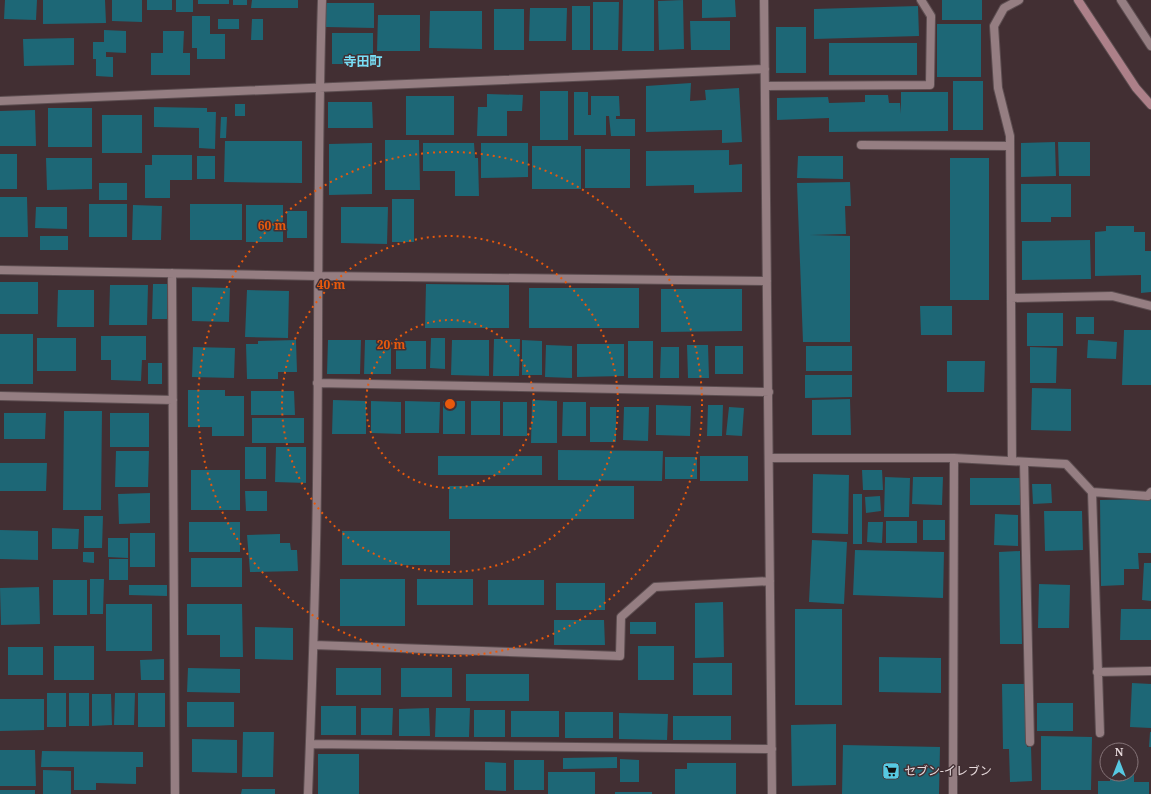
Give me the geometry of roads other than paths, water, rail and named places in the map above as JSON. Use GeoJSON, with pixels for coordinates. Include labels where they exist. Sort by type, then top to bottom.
{"type":"FeatureCollection","features":[{"type":"Feature","properties":{"kind":"main road"},"geometry":{"type":"LineString","coordinates":[[1078,0],[1136,88],[1151,105]]}},
{"type":"Feature","properties":{"kind":"street"},"geometry":{"type":"LineString","coordinates":[[308,794],[314,645],[317,276],[322,0]]}},
{"type":"Feature","properties":{"kind":"street"},"geometry":{"type":"LineString","coordinates":[[764,0],[772,794]]}},
{"type":"Feature","properties":{"kind":"street"},"geometry":{"type":"LineString","coordinates":[[766,86],[930,85],[931,16],[921,0]]}},
{"type":"Feature","properties":{"kind":"street"},"geometry":{"type":"LineString","coordinates":[[1012,461],[1010,136],[998,88],[994,26],[1004,8],[1019,0]]}},
{"type":"Feature","properties":{"kind":"street"},"geometry":{"type":"LineString","coordinates":[[1121,0],[1151,46]]}},
{"type":"Feature","properties":{"kind":"street"},"geometry":{"type":"LineString","coordinates":[[0,101],[765,69]]}},
{"type":"Feature","properties":{"kind":"street"},"geometry":{"type":"LineString","coordinates":[[861,145],[1010,146]]}},
{"type":"Feature","properties":{"kind":"street"},"geometry":{"type":"LineString","coordinates":[[0,270],[317,276],[767,281]]}},
{"type":"Feature","properties":{"kind":"street"},"geometry":{"type":"LineString","coordinates":[[172,273],[175,794]]}},
{"type":"Feature","properties":{"kind":"street"},"geometry":{"type":"LineString","coordinates":[[1011,298],[1112,296],[1151,306]]}},
{"type":"Feature","properties":{"kind":"street"},"geometry":{"type":"LineString","coordinates":[[317,383],[769,392]]}},
{"type":"Feature","properties":{"kind":"street"},"geometry":{"type":"LineString","coordinates":[[0,396],[173,400]]}},
{"type":"Feature","properties":{"kind":"street"},"geometry":{"type":"LineString","coordinates":[[769,458],[954,458],[1066,464],[1092,492],[1100,733]]}},
{"type":"Feature","properties":{"kind":"street"},"geometry":{"type":"LineString","coordinates":[[953,794],[954,458]]}},
{"type":"Feature","properties":{"kind":"street"},"geometry":{"type":"LineString","coordinates":[[1024,462],[1030,742]]}},
{"type":"Feature","properties":{"kind":"street"},"geometry":{"type":"LineString","coordinates":[[1092,492],[1148,496],[1151,492]]}},
{"type":"Feature","properties":{"kind":"street"},"geometry":{"type":"LineString","coordinates":[[314,645],[620,656],[621,617],[655,587],[770,581]]}},
{"type":"Feature","properties":{"kind":"street"},"geometry":{"type":"LineString","coordinates":[[1097,672],[1151,671]]}},
{"type":"Feature","properties":{"kind":"street"},"geometry":{"type":"LineString","coordinates":[[310,744],[772,750]]}},
{"type":"Feature","properties":{"kind":"place","name":"セブン-イレブン"},"geometry":{"type":"Point","coordinates":[891,771]}},
{"type":"Feature","properties":{"kind":"district","name":"寺田町"},"geometry":{"type":"Point","coordinates":[363,61]}}]}
